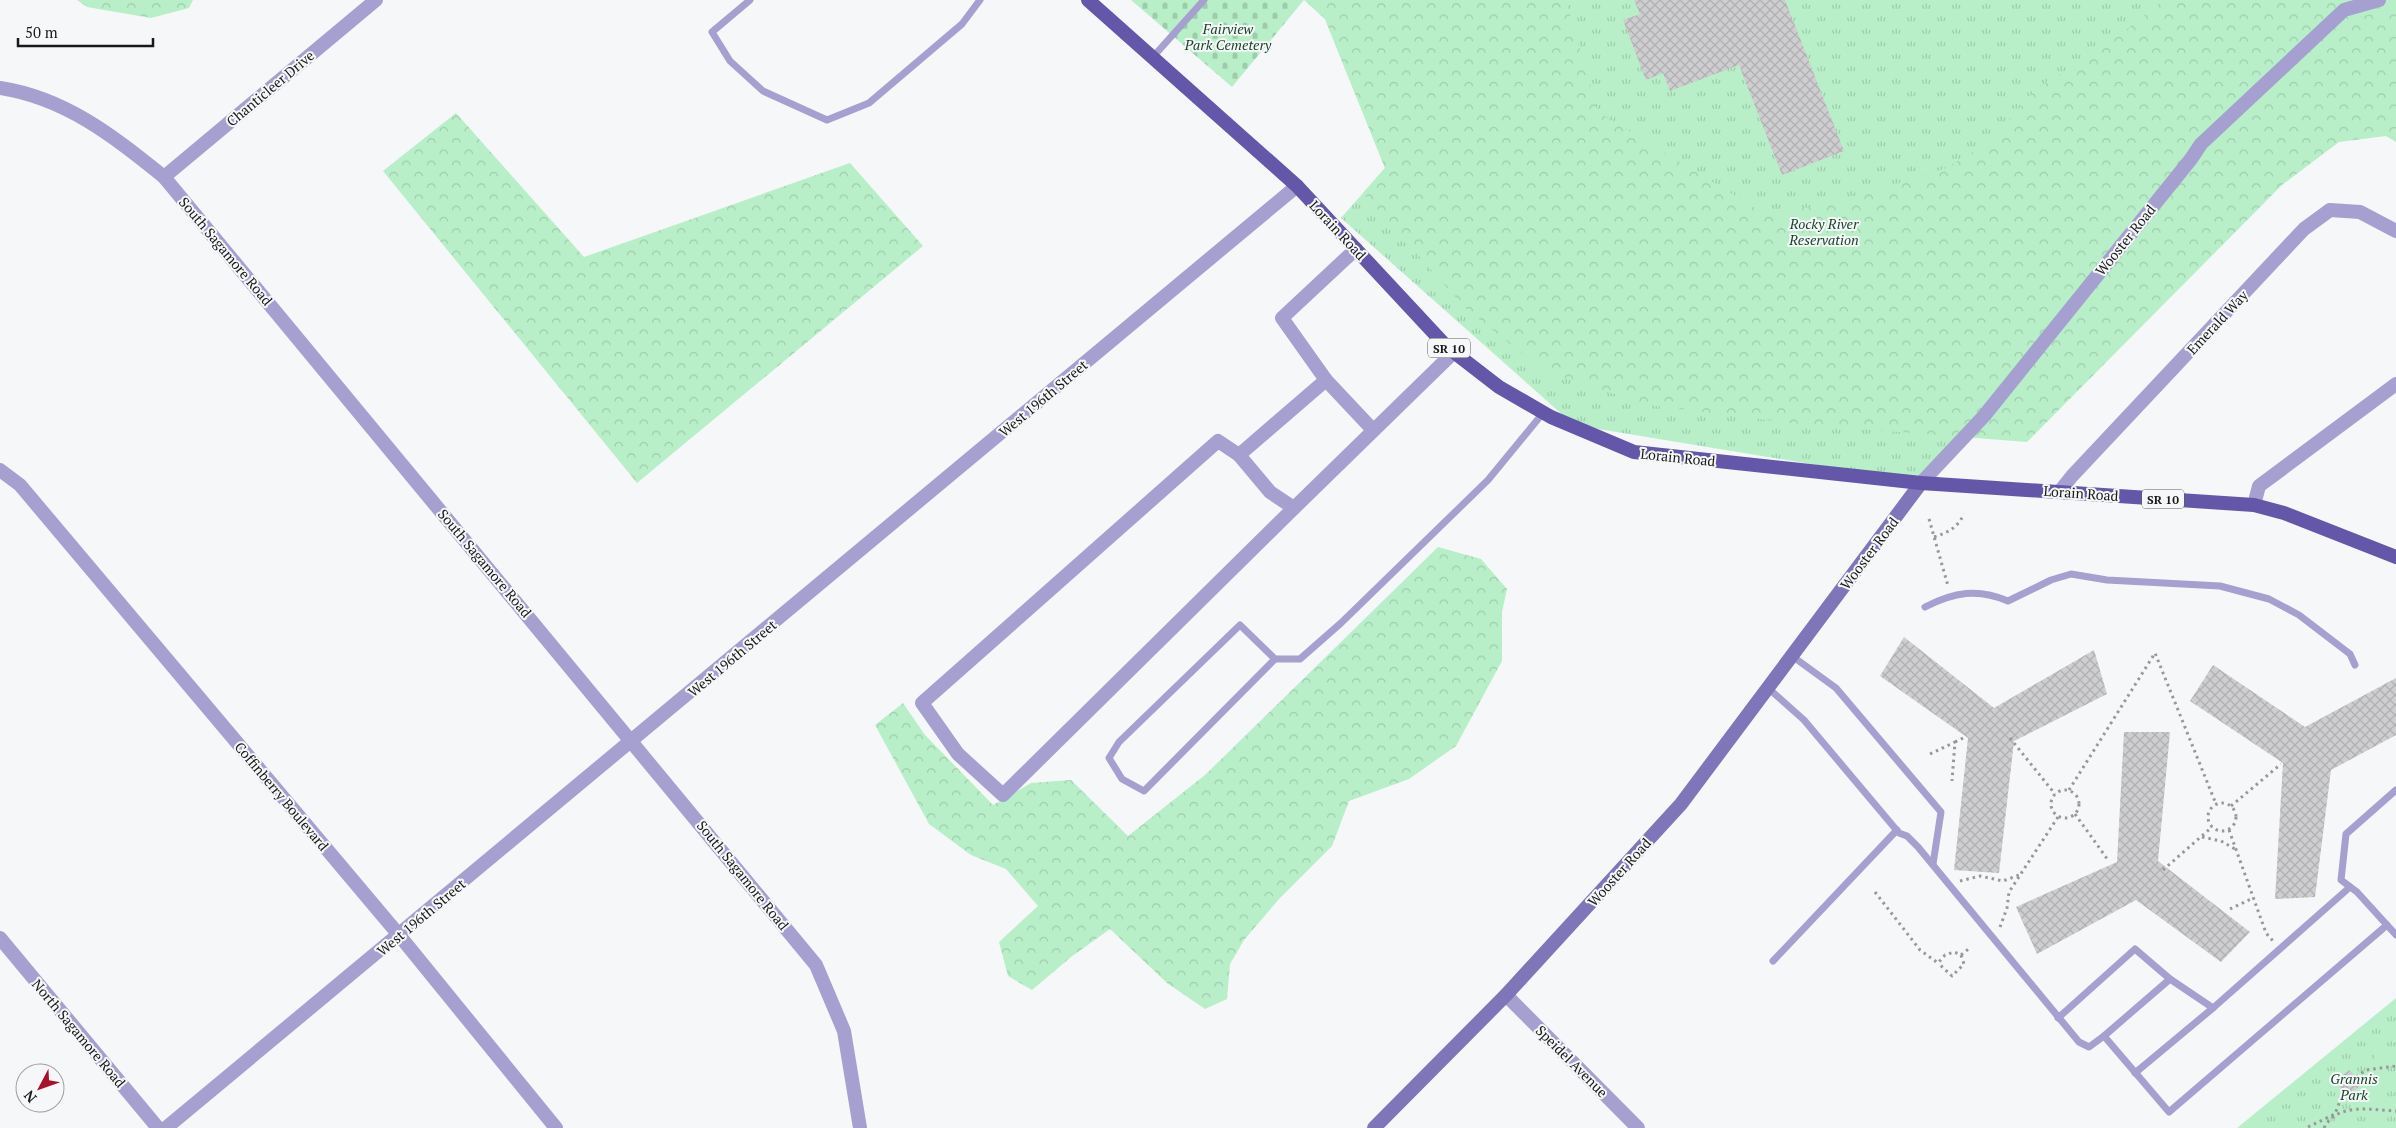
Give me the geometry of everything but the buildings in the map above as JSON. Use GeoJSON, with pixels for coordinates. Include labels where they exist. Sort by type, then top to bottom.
{"type":"FeatureCollection","features":[{"type":"Feature","properties":{"kind":"main road","name":"Lorain Road"},"geometry":{"type":"LineString","coordinates":[[1088,0],[1297,186],[1454,352],[1499,388],[1543,413],[1634,452],[1921,484],[2060,491],[2254,505],[2284,513],[2396,557]]}},
{"type":"Feature","properties":{"kind":"main road","name":"Wooster Road"},"geometry":{"type":"LineString","coordinates":[[1374,1128],[1506,995],[1681,804],[1921,484]]}},
{"type":"Feature","properties":{"kind":"street","name":"Chanticleer Drive"},"geometry":{"type":"LineString","coordinates":[[164,177],[376,0]]}},
{"type":"Feature","properties":{"kind":"street","name":"Wooster Road"},"geometry":{"type":"LineString","coordinates":[[1921,484],[1984,416],[2191,159],[2201,144],[2344,10],[2379,0]]}},
{"type":"Feature","properties":{"kind":"street","name":"South Sagamore Road"},"geometry":{"type":"LineString","coordinates":[[0,88],[60,104],[106,132],[164,177],[633,741],[816,965],[844,1031],[860,1128]]}},
{"type":"Feature","properties":{"kind":"street","name":"West 196th Street"},"geometry":{"type":"LineString","coordinates":[[166,1128],[633,741],[1297,186]]}},
{"type":"Feature","properties":{"kind":"street","name":"Emerald Way"},"geometry":{"type":"LineString","coordinates":[[2060,491],[2304,229],[2330,210],[2360,212],[2396,231]]}},
{"type":"Feature","properties":{"kind":"street"},"geometry":{"type":"LineString","coordinates":[[1356,249],[1282,318],[1326,380],[1373,430]]}},
{"type":"Feature","properties":{"kind":"street"},"geometry":{"type":"LineString","coordinates":[[1294,508],[1270,492],[1239,455],[1218,442],[922,703],[958,754],[1003,796],[1454,352]]}},
{"type":"Feature","properties":{"kind":"street"},"geometry":{"type":"LineString","coordinates":[[1239,455],[1326,380]]}},
{"type":"Feature","properties":{"kind":"street"},"geometry":{"type":"LineString","coordinates":[[2254,505],[2260,486],[2396,384]]}},
{"type":"Feature","properties":{"kind":"street","name":"Coffinberry Boulevard"},"geometry":{"type":"LineString","coordinates":[[0,470],[20,485],[399,935],[556,1128]]}},
{"type":"Feature","properties":{"kind":"street","name":"North Sagamore Road"},"geometry":{"type":"LineString","coordinates":[[0,938],[158,1128]]}},
{"type":"Feature","properties":{"kind":"street","name":"Speidel Avenue"},"geometry":{"type":"LineString","coordinates":[[1506,995],[1638,1128]]}},
{"type":"Feature","properties":{"kind":"lane"},"geometry":{"type":"LineString","coordinates":[[750,0],[712,32],[730,60],[763,91],[827,120],[869,103],[962,24],[980,0]]}},
{"type":"Feature","properties":{"kind":"lane"},"geometry":{"type":"LineString","coordinates":[[1152,58],[1204,0]]}},
{"type":"Feature","properties":{"kind":"lane"},"geometry":{"type":"LineString","coordinates":[[1275,659],[1144,791],[1122,779],[1109,758],[1119,742],[1240,625],[1275,659],[1300,660],[1341,624],[1488,480],[1543,413]]}},
{"type":"Feature","properties":{"kind":"lane"},"geometry":{"type":"LineString","coordinates":[[1925,607],[1964,592],[1980,592],[2008,601],[2052,580],[2071,574],[2107,580],[2220,586],[2269,599],[2299,615],[2350,654],[2355,665]]}},
{"type":"Feature","properties":{"kind":"lane"},"geometry":{"type":"LineString","coordinates":[[1792,656],[1836,688],[1941,812],[1933,864]]}},
{"type":"Feature","properties":{"kind":"lane"},"geometry":{"type":"LineString","coordinates":[[1768,688],[1804,720],[1897,830],[1907,836],[1933,864],[2058,1018],[2080,1042],[2089,1047],[2170,979]]}},
{"type":"Feature","properties":{"kind":"lane"},"geometry":{"type":"LineString","coordinates":[[2396,790],[2346,834],[2341,880],[2350,887],[2396,936]]}},
{"type":"Feature","properties":{"kind":"lane"},"geometry":{"type":"LineString","coordinates":[[1773,961],[1897,830]]}},
{"type":"Feature","properties":{"kind":"lane"},"geometry":{"type":"LineString","coordinates":[[2135,1072],[2213,1008],[2350,887]]}},
{"type":"Feature","properties":{"kind":"lane"},"geometry":{"type":"LineString","coordinates":[[2104,1036],[2169,1112],[2387,925]]}},
{"type":"Feature","properties":{"kind":"lane"},"geometry":{"type":"LineString","coordinates":[[2058,1018],[2135,949],[2170,979],[2213,1008]]}},
{"type":"Feature","properties":{"kind":"path"},"geometry":{"type":"LineString","coordinates":[[1934,537],[1952,531],[1959,524],[1964,514]]}},
{"type":"Feature","properties":{"kind":"path"},"geometry":{"type":"LineString","coordinates":[[1929,519],[1950,596]]}},
{"type":"Feature","properties":{"kind":"path"},"geometry":{"type":"LineString","coordinates":[[2055,794],[2069,790],[2155,652],[2216,804]]}},
{"type":"Feature","properties":{"kind":"path"},"geometry":{"type":"LineString","coordinates":[[1930,754],[1965,737]]}},
{"type":"Feature","properties":{"kind":"path"},"geometry":{"type":"LineString","coordinates":[[2010,738],[2055,794]]}},
{"type":"Feature","properties":{"kind":"path"},"geometry":{"type":"LineString","coordinates":[[1952,781],[1955,742]]}},
{"type":"Feature","properties":{"kind":"path"},"geometry":{"type":"LineString","coordinates":[[2230,806],[2281,764]]}},
{"type":"Feature","properties":{"kind":"path"},"geometry":{"type":"LineString","coordinates":[[2058,817],[2067,818],[2076,814],[2079,800],[2069,790]]}},
{"type":"Feature","properties":{"kind":"path"},"geometry":{"type":"LineString","coordinates":[[2055,794],[2051,806],[2058,817]]}},
{"type":"Feature","properties":{"kind":"path"},"geometry":{"type":"LineString","coordinates":[[2216,804],[2230,806],[2236,814],[2237,819],[2229,830],[2220,832],[2212,827],[2208,815],[2216,804]]}},
{"type":"Feature","properties":{"kind":"path"},"geometry":{"type":"LineString","coordinates":[[2076,814],[2108,860]]}},
{"type":"Feature","properties":{"kind":"path"},"geometry":{"type":"LineString","coordinates":[[2000,928],[2007,908],[2009,892],[2058,817]]}},
{"type":"Feature","properties":{"kind":"path"},"geometry":{"type":"LineString","coordinates":[[2163,870],[2212,827]]}},
{"type":"Feature","properties":{"kind":"path"},"geometry":{"type":"LineString","coordinates":[[2229,830],[2266,933],[2280,949]]}},
{"type":"Feature","properties":{"kind":"path"},"geometry":{"type":"LineString","coordinates":[[2201,837],[2221,841],[2236,850]]}},
{"type":"Feature","properties":{"kind":"path"},"geometry":{"type":"LineString","coordinates":[[1960,881],[1980,876],[2003,881],[2020,875]]}},
{"type":"Feature","properties":{"kind":"path"},"geometry":{"type":"LineString","coordinates":[[1875,892],[1920,950],[1952,976],[1964,964],[1961,955],[1954,952],[1945,955],[1938,963]]}},
{"type":"Feature","properties":{"kind":"path"},"geometry":{"type":"LineString","coordinates":[[2230,909],[2253,898]]}},
{"type":"Feature","properties":{"kind":"path"},"geometry":{"type":"LineString","coordinates":[[1961,955],[1971,947]]}},
{"type":"Feature","properties":{"kind":"path"},"geometry":{"type":"LineString","coordinates":[[2356,1077],[2366,1070],[2396,1066]]}},
{"type":"Feature","properties":{"kind":"path"},"geometry":{"type":"LineString","coordinates":[[2324,1128],[2335,1114],[2344,1092]]}},
{"type":"Feature","properties":{"kind":"path"},"geometry":{"type":"LineString","coordinates":[[2308,1127],[2347,1110],[2396,1111]]}},
{"type":"Feature","properties":{"kind":"green space"},"geometry":{"type":"Polygon","coordinates":[[[77,0],[193,0],[189,8],[151,18],[87,7],[77,0]]]}},
{"type":"Feature","properties":{"kind":"green space","name":"Fairview Park Cemetery"},"geometry":{"type":"Polygon","coordinates":[[[1131,0],[1304,0],[1232,87],[1131,0]]]}},
{"type":"Feature","properties":{"kind":"green space","name":"Rocky River Reservation"},"geometry":{"type":"Polygon","coordinates":[[[1304,0],[1566,0],[1598,112],[1765,214],[1840,202],[1946,168],[1991,141],[2038,87],[2097,53],[2164,0],[2351,0],[2359,17],[2396,8],[2396,142],[2386,136],[2339,142],[2282,185],[2027,442],[1797,424],[1648,405],[1544,371],[1465,308],[1363,193],[1385,168],[1325,19],[1304,0]]]}},
{"type":"Feature","properties":{"kind":"green space","name":"Rocky River Reservation"},"geometry":{"type":"Polygon","coordinates":[[[1309,0],[2396,0],[2396,18],[1920,482],[1574,425],[1341,218],[1385,168],[1325,19],[1309,4],[1309,0]]]}},
{"type":"Feature","properties":{"kind":"green space"},"geometry":{"type":"Polygon","coordinates":[[[456,113],[584,257],[850,163],[923,246],[637,483],[383,171],[456,113]]]}},
{"type":"Feature","properties":{"kind":"green space"},"geometry":{"type":"Polygon","coordinates":[[[1438,547],[1481,559],[1507,589],[1502,612],[1502,661],[1456,746],[1409,779],[1349,801],[1332,846],[1279,899],[1244,940],[1230,964],[1227,999],[1205,1009],[1167,983],[1110,929],[1071,957],[1032,990],[1008,976],[999,942],[1038,906],[1006,869],[971,855],[929,824],[875,725],[903,703],[925,735],[993,805],[1031,783],[1071,780],[1128,836],[1205,775],[1438,547]]]}},
{"type":"Feature","properties":{"kind":"green space","name":"Grannis Park"},"geometry":{"type":"Polygon","coordinates":[[[2396,998],[2396,1128],[2237,1128],[2396,998]]]}},
{"type":"Feature","properties":{"kind":"green space"},"geometry":{"type":"Polygon","coordinates":[[[2380,1043],[2386,1050],[2383,1067],[2386,1105],[2384,1119],[2381,1128],[2366,1128],[2368,1108],[2375,1079],[2374,1051],[2380,1043]]]}}]}
